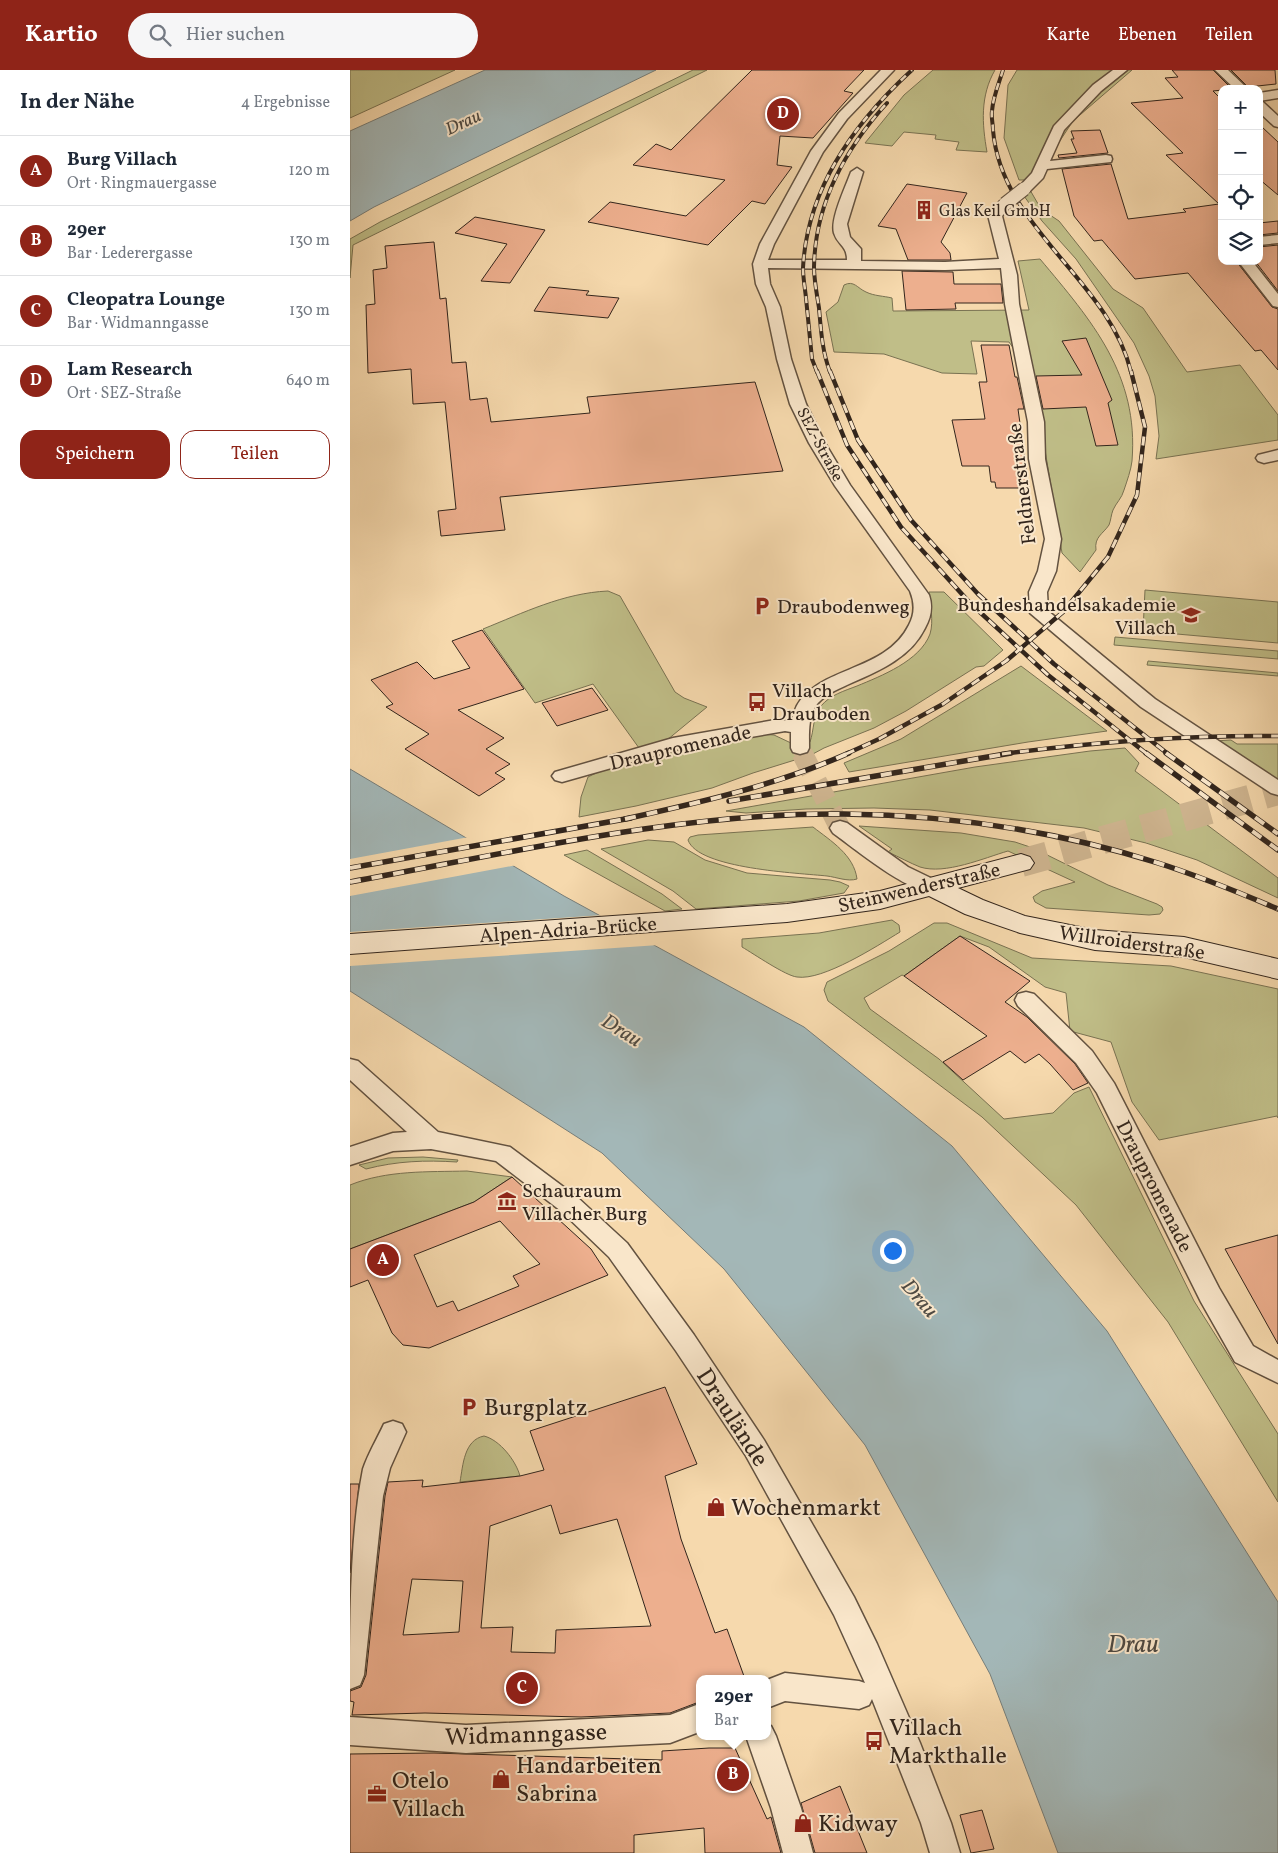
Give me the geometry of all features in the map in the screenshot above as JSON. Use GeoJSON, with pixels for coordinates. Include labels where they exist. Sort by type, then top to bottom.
{"type":"FeatureCollection","features":[{"type":"Feature","properties":{"kind":"main road","name":"Steinwenderstraße"},"geometry":{"type":"LineString","coordinates":[[787,914],[880,900],[1021,863]]}},
{"type":"Feature","properties":{"kind":"main road","name":"Willroiderstraße"},"geometry":{"type":"LineString","coordinates":[[932,887],[974,907],[1020,924],[1095,940],[1184,947],[1278,969]]}},
{"type":"Feature","properties":{"kind":"main road","name":"Alpen-Adria-Brücke"},"geometry":{"type":"LineString","coordinates":[[350,944],[787,914]]}},
{"type":"Feature","properties":{"kind":"street"},"geometry":{"type":"LineString","coordinates":[[888,70],[843,116],[817,151],[767,244],[760,264],[956,266],[1007,263]]}},
{"type":"Feature","properties":{"kind":"street","name":"Feldnerstraße"},"geometry":{"type":"LineString","coordinates":[[1121,70],[1097,88],[1058,129],[1038,175],[995,215],[1010,275],[1012,304],[1036,422],[1037,459],[1053,538],[1047,571],[1038,592],[1039,613],[1148,703],[1278,788]]}},
{"type":"Feature","properties":{"kind":"street"},"geometry":{"type":"LineString","coordinates":[[1222,70],[1238,85]]}},
{"type":"Feature","properties":{"kind":"street"},"geometry":{"type":"LineString","coordinates":[[1263,96],[1278,94]]}},
{"type":"Feature","properties":{"kind":"street"},"geometry":{"type":"LineString","coordinates":[[1263,109],[1278,123]]}},
{"type":"Feature","properties":{"kind":"street"},"geometry":{"type":"LineString","coordinates":[[1042,166],[1106,159]]}},
{"type":"Feature","properties":{"kind":"street"},"geometry":{"type":"LineString","coordinates":[[854,264],[854,249],[844,240],[840,232],[840,224],[858,172]]}},
{"type":"Feature","properties":{"kind":"street"},"geometry":{"type":"LineString","coordinates":[[1263,241],[1278,239]]}},
{"type":"Feature","properties":{"kind":"street","name":"SEZ-Straße"},"geometry":{"type":"LineString","coordinates":[[760,264],[763,284],[773,307],[784,359],[798,404],[817,443],[843,486],[914,584],[923,602],[923,614],[911,639],[890,656],[816,694],[805,707],[800,728],[800,748]]}},
{"type":"Feature","properties":{"kind":"street"},"geometry":{"type":"LineString","coordinates":[[1248,265],[1278,303]]}},
{"type":"Feature","properties":{"kind":"street","name":"Draupromenade"},"geometry":{"type":"LineString","coordinates":[[562,776],[673,744],[775,726],[800,728]]}},
{"type":"Feature","properties":{"kind":"street"},"geometry":{"type":"LineString","coordinates":[[840,828],[901,872],[932,887]]}},
{"type":"Feature","properties":{"kind":"street","name":"Draupromenade"},"geometry":{"type":"LineString","coordinates":[[1026,1000],[1084,1057],[1106,1089],[1205,1286],[1244,1354],[1278,1372]]}},
{"type":"Feature","properties":{"kind":"street"},"geometry":{"type":"LineString","coordinates":[[350,1068],[432,1140]]}},
{"type":"Feature","properties":{"kind":"street","name":"Draulände"},"geometry":{"type":"LineString","coordinates":[[350,1156],[393,1142],[432,1140],[502,1153],[569,1204],[618,1250],[685,1343],[755,1448],[844,1606],[868,1654],[932,1814],[945,1853]]}},
{"type":"Feature","properties":{"kind":"street"},"geometry":{"type":"LineString","coordinates":[[350,1676],[370,1496],[377,1468],[393,1432]]}},
{"type":"Feature","properties":{"kind":"street"},"geometry":{"type":"LineString","coordinates":[[771,1692],[785,1687],[859,1695]]}},
{"type":"Feature","properties":{"kind":"street","name":"Widmanngasse"},"geometry":{"type":"LineString","coordinates":[[350,1732],[466,1739],[670,1729],[696,1719]]}},
{"type":"Feature","properties":{"kind":"street"},"geometry":{"type":"LineString","coordinates":[[762,1740],[786,1808],[798,1853]]}},
{"type":"Feature","properties":{"kind":"shaded area"},"geometry":{"type":"Polygon","coordinates":[[[350,70],[455,70],[350,118],[350,70]]]}},
{"type":"Feature","properties":{"kind":"shaded area"},"geometry":{"type":"Polygon","coordinates":[[[693,70],[707,70],[353,245],[350,278],[350,239],[380,222],[693,70]]]}},
{"type":"Feature","properties":{"kind":"shaded area"},"geometry":{"type":"Polygon","coordinates":[[[933,70],[995,70],[987,90],[984,110],[983,121],[987,152],[956,150],[959,142],[935,139],[936,135],[904,132],[892,146],[865,143],[904,95],[933,70]]]}},
{"type":"Feature","properties":{"kind":"shaded area"},"geometry":{"type":"Polygon","coordinates":[[[1017,70],[1132,70],[1073,121],[1034,180],[1019,180],[1004,138],[1008,85],[1017,70]]]}},
{"type":"Feature","properties":{"kind":"shaded area"},"geometry":{"type":"Polygon","coordinates":[[[1030,190],[1041,209],[1059,221],[1113,289],[1143,308],[1187,372],[1240,365],[1278,415],[1278,440],[1156,459],[1159,436],[1155,396],[1149,376],[1134,343],[1076,259],[1042,221],[1024,196],[1030,190]]]}},
{"type":"Feature","properties":{"kind":"shaded area"},"geometry":{"type":"Polygon","coordinates":[[[1040,259],[1094,327],[1108,351],[1120,376],[1128,402],[1132,430],[1132,461],[1123,493],[1113,510],[1109,525],[1096,542],[1096,550],[1080,572],[1062,553],[1044,444],[1014,349],[1009,342],[971,341],[977,374],[942,373],[884,354],[834,352],[826,312],[838,302],[844,285],[850,283],[869,293],[892,298],[893,311],[1029,310],[1018,261],[1040,259]]]}},
{"type":"Feature","properties":{"kind":"shaded area"},"geometry":{"type":"Polygon","coordinates":[[[1145,590],[1278,602],[1278,643],[1143,631],[1145,590]]]}},
{"type":"Feature","properties":{"kind":"shaded area"},"geometry":{"type":"Polygon","coordinates":[[[608,591],[620,596],[675,692],[684,698],[707,707],[667,740],[639,748],[593,684],[535,703],[483,629],[528,610],[559,600],[608,591]]]}},
{"type":"Feature","properties":{"kind":"shaded area"},"geometry":{"type":"Polygon","coordinates":[[[929,592],[944,592],[1003,650],[984,666],[976,667],[906,711],[874,728],[811,755],[712,788],[579,817],[581,797],[588,777],[627,761],[671,750],[759,734],[774,735],[791,743],[810,742],[816,713],[825,702],[837,694],[899,666],[909,660],[925,644],[932,624],[929,592]]]}},
{"type":"Feature","properties":{"kind":"shaded area"},"geometry":{"type":"Polygon","coordinates":[[[1115,637],[1278,651],[1278,659],[1114,645],[1115,637]]]}},
{"type":"Feature","properties":{"kind":"shaded area"},"geometry":{"type":"Polygon","coordinates":[[[1148,661],[1278,673],[1278,676],[1147,665],[1148,661]]]}},
{"type":"Feature","properties":{"kind":"shaded area"},"geometry":{"type":"Polygon","coordinates":[[[1021,666],[1107,731],[1028,742],[849,772],[844,763],[901,739],[1021,666]]]}},
{"type":"Feature","properties":{"kind":"shaded area"},"geometry":{"type":"Polygon","coordinates":[[[1231,740],[1237,744],[1278,744],[1278,783],[1214,741],[1231,740]]]}},
{"type":"Feature","properties":{"kind":"shaded area"},"geometry":{"type":"Polygon","coordinates":[[[1125,748],[1139,763],[1135,771],[1278,878],[1278,898],[1197,860],[1146,843],[1084,828],[930,810],[874,808],[806,809],[746,813],[726,811],[975,767],[1125,748]]]}},
{"type":"Feature","properties":{"kind":"shaded area"},"geometry":{"type":"Polygon","coordinates":[[[859,826],[961,833],[1015,842],[1033,848],[1108,885],[1157,904],[1163,910],[1160,914],[1149,915],[1046,908],[1035,902],[1033,897],[1042,891],[1075,882],[1008,851],[953,867],[930,869],[920,867],[888,852],[892,849],[859,826]]]}},
{"type":"Feature","properties":{"kind":"shaded area"},"geometry":{"type":"Polygon","coordinates":[[[813,827],[847,856],[855,870],[857,879],[846,880],[827,876],[773,871],[729,863],[696,850],[688,840],[690,837],[698,835],[813,827]]]}},
{"type":"Feature","properties":{"kind":"shaded area"},"geometry":{"type":"Polygon","coordinates":[[[648,840],[674,842],[705,860],[747,873],[830,880],[849,886],[844,893],[799,901],[696,909],[673,891],[601,849],[648,840]]]}},
{"type":"Feature","properties":{"kind":"shaded area"},"geometry":{"type":"Polygon","coordinates":[[[587,850],[662,894],[682,909],[665,911],[564,855],[587,850]]]}},
{"type":"Feature","properties":{"kind":"shaded area"},"geometry":{"type":"Polygon","coordinates":[[[892,920],[899,925],[900,932],[850,961],[821,974],[808,977],[797,977],[785,973],[742,947],[742,939],[819,933],[892,920]]]}},
{"type":"Feature","properties":{"kind":"shaded area"},"geometry":{"type":"Polygon","coordinates":[[[934,923],[947,923],[1032,958],[1171,966],[1278,989],[1278,1118],[1277,1116],[1159,1140],[1132,1102],[1111,1042],[1070,1031],[1066,993],[1045,987],[989,947],[960,936],[904,976],[902,975],[864,998],[870,1009],[939,1059],[1004,1119],[1053,1113],[1074,1093],[1089,1087],[1194,1301],[1278,1434],[1278,1502],[1168,1322],[1076,1205],[982,1117],[828,1001],[824,990],[827,982],[889,951],[934,923]]]}},
{"type":"Feature","properties":{"kind":"shaded area"},"geometry":{"type":"Polygon","coordinates":[[[423,1157],[458,1160],[457,1162],[422,1161],[400,1163],[366,1169],[359,1165],[388,1158],[423,1157]]]}},
{"type":"Feature","properties":{"kind":"shaded area"},"geometry":{"type":"Polygon","coordinates":[[[467,1171],[512,1177],[474,1202],[350,1249],[350,1185],[393,1174],[467,1171]]]}},
{"type":"Feature","properties":{"kind":"shaded area"},"geometry":{"type":"Polygon","coordinates":[[[484,1436],[501,1446],[515,1464],[520,1476],[460,1482],[468,1448],[477,1438],[484,1436]]]}},
{"type":"Feature","properties":{"kind":"water","name":"Drau"},"geometry":{"type":"Polygon","coordinates":[[[485,70],[656,70],[374,207],[350,221],[350,131],[485,70]]]}},
{"type":"Feature","properties":{"kind":"water","name":"Drau"},"geometry":{"type":"Polygon","coordinates":[[[350,769],[564,896],[804,1027],[952,1146],[1107,1331],[1278,1602],[1278,1853],[1058,1853],[990,1674],[865,1445],[724,1269],[602,1153],[350,991],[350,769]]]}},
{"type":"Feature","properties":{"kind":"pier"},"geometry":{"type":"Polygon","coordinates":[[[469,837],[517,865],[350,896],[350,859],[469,837]]]}},
{"type":"Feature","properties":{"kind":"pier"},"geometry":{"type":"Polygon","coordinates":[[[604,915],[659,945],[350,966],[350,932],[604,915]]]}},
{"type":"Feature","properties":{"kind":"building"},"geometry":{"type":"Polygon","coordinates":[[[752,70],[864,70],[844,91],[853,93],[813,138],[780,136],[777,165],[792,167],[765,204],[752,201],[708,245],[588,222],[610,202],[686,216],[725,180],[633,165],[656,144],[671,150],[752,70]]]}},
{"type":"Feature","properties":{"kind":"building"},"geometry":{"type":"Polygon","coordinates":[[[1172,70],[1213,70],[1228,85],[1218,85],[1218,90],[1213,91],[1218,96],[1218,203],[1166,155],[1183,153],[1131,103],[1183,98],[1165,78],[1178,77],[1172,70]]]}},
{"type":"Feature","properties":{"kind":"building"},"geometry":{"type":"Polygon","coordinates":[[[1231,70],[1275,70],[1276,84],[1246,85],[1231,70]]]}},
{"type":"Feature","properties":{"kind":"building"},"geometry":{"type":"Polygon","coordinates":[[[1263,128],[1278,142],[1278,195],[1263,182],[1263,128]]]}},
{"type":"Feature","properties":{"kind":"building"},"geometry":{"type":"Polygon","coordinates":[[[1100,130],[1108,153],[1059,158],[1058,155],[1077,153],[1071,139],[1074,139],[1071,131],[1100,130]]]}},
{"type":"Feature","properties":{"kind":"building"},"geometry":{"type":"Polygon","coordinates":[[[1111,164],[1128,219],[1186,212],[1183,209],[1218,204],[1218,265],[1239,265],[1272,307],[1278,309],[1278,370],[1261,350],[1255,351],[1188,273],[1135,279],[1102,240],[1094,241],[1074,216],[1062,169],[1111,164]]]}},
{"type":"Feature","properties":{"kind":"building","name":"Glas Keil GmbH"},"geometry":{"type":"Polygon","coordinates":[[[907,184],[967,193],[941,242],[950,253],[951,260],[908,260],[896,229],[878,226],[907,184]]]}},
{"type":"Feature","properties":{"kind":"building"},"geometry":{"type":"Polygon","coordinates":[[[475,217],[545,230],[510,283],[481,281],[507,244],[455,233],[475,217]]]}},
{"type":"Feature","properties":{"kind":"building"},"geometry":{"type":"Polygon","coordinates":[[[1278,221],[1278,233],[1263,235],[1263,223],[1278,221]]]}},
{"type":"Feature","properties":{"kind":"building"},"geometry":{"type":"Polygon","coordinates":[[[434,242],[440,299],[446,298],[452,363],[466,362],[470,400],[487,398],[491,422],[590,413],[587,397],[755,382],[783,471],[500,497],[505,530],[441,536],[438,511],[456,509],[445,402],[413,404],[411,369],[368,373],[366,305],[375,304],[373,270],[387,268],[385,246],[434,242]]]}},
{"type":"Feature","properties":{"kind":"building"},"geometry":{"type":"Polygon","coordinates":[[[1278,245],[1278,291],[1258,265],[1263,265],[1263,247],[1278,245]]]}},
{"type":"Feature","properties":{"kind":"building"},"geometry":{"type":"Polygon","coordinates":[[[902,271],[953,272],[954,284],[1001,284],[1003,303],[955,303],[956,309],[906,310],[902,271]]]}},
{"type":"Feature","properties":{"kind":"building"},"geometry":{"type":"Polygon","coordinates":[[[549,287],[589,291],[586,295],[619,298],[608,318],[534,311],[549,287]]]}},
{"type":"Feature","properties":{"kind":"building"},"geometry":{"type":"Polygon","coordinates":[[[1086,338],[1112,400],[1108,403],[1118,445],[1096,446],[1086,407],[1043,409],[1036,376],[1082,375],[1062,341],[1086,338]]]}},
{"type":"Feature","properties":{"kind":"building"},"geometry":{"type":"Polygon","coordinates":[[[981,345],[1009,345],[1024,409],[1018,409],[1029,488],[996,488],[995,482],[991,482],[989,466],[962,466],[952,420],[985,419],[979,382],[987,382],[981,345]]]}},
{"type":"Feature","properties":{"kind":"building"},"geometry":{"type":"Polygon","coordinates":[[[482,630],[524,689],[458,710],[504,738],[486,749],[510,764],[495,773],[505,779],[479,796],[405,749],[429,734],[386,707],[393,704],[371,680],[417,662],[434,679],[470,668],[452,641],[482,630]]]}},
{"type":"Feature","properties":{"kind":"building"},"geometry":{"type":"Polygon","coordinates":[[[592,688],[608,710],[557,726],[542,703],[592,688]]]}},
{"type":"Feature","properties":{"kind":"building"},"geometry":{"type":"Polygon","coordinates":[[[960,936],[1030,981],[1005,1002],[1027,1017],[1075,1064],[1088,1083],[1073,1090],[1039,1054],[1025,1063],[1010,1051],[963,1080],[943,1062],[987,1036],[904,976],[960,936]]]}},
{"type":"Feature","properties":{"kind":"building"},"geometry":{"type":"Polygon","coordinates":[[[512,1177],[591,1249],[608,1275],[429,1348],[403,1345],[392,1333],[368,1280],[350,1287],[350,1249],[474,1202],[512,1177]],[[500,1221],[414,1255],[437,1307],[453,1301],[458,1311],[519,1286],[513,1276],[540,1264],[500,1221]]]}},
{"type":"Feature","properties":{"kind":"building"},"geometry":{"type":"Polygon","coordinates":[[[1278,1235],[1278,1344],[1225,1249],[1278,1235]]]}},
{"type":"Feature","properties":{"kind":"building"},"geometry":{"type":"Polygon","coordinates":[[[665,1387],[697,1464],[665,1476],[681,1539],[715,1633],[727,1629],[744,1675],[696,1675],[696,1703],[670,1713],[581,1717],[425,1713],[352,1715],[354,1702],[350,1701],[350,1691],[361,1687],[366,1675],[388,1482],[423,1480],[422,1487],[520,1476],[544,1470],[530,1431],[665,1387]],[[551,1505],[490,1526],[481,1628],[513,1627],[511,1652],[555,1653],[556,1630],[651,1626],[617,1519],[560,1534],[551,1505]],[[412,1579],[403,1635],[459,1632],[463,1581],[412,1579]]]}},
{"type":"Feature","properties":{"kind":"building"},"geometry":{"type":"Polygon","coordinates":[[[350,1484],[359,1484],[350,1573],[350,1484]]]}},
{"type":"Feature","properties":{"kind":"building"},"geometry":{"type":"Polygon","coordinates":[[[735,1748],[767,1819],[771,1817],[781,1853],[705,1853],[704,1828],[634,1835],[634,1853],[350,1853],[350,1754],[434,1753],[662,1760],[662,1751],[735,1748]]]}},
{"type":"Feature","properties":{"kind":"building"},"geometry":{"type":"Polygon","coordinates":[[[840,1786],[867,1853],[815,1853],[801,1803],[840,1786]]]}},
{"type":"Feature","properties":{"kind":"building"},"geometry":{"type":"Polygon","coordinates":[[[982,1810],[994,1849],[971,1853],[960,1815],[982,1810]]]}},
{"type":"Feature","properties":{"kind":"tunnel"},"geometry":{"type":"LineString","coordinates":[[800,748],[803,754]]}},
{"type":"Feature","properties":{"kind":"tunnel"},"geometry":{"type":"LineString","coordinates":[[802,753],[840,828]]}},
{"type":"Feature","properties":{"kind":"tunnel"},"geometry":{"type":"LineString","coordinates":[[1021,863],[1278,791]]}},
{"type":"Feature","properties":{"kind":"railway"},"geometry":{"type":"LineString","coordinates":[[817,372],[812,359],[803,268],[806,239],[814,211],[824,184],[854,134],[871,112],[912,70]]}},
{"type":"Feature","properties":{"kind":"railway"},"geometry":{"type":"LineString","coordinates":[[1003,70],[995,95],[992,113],[993,130],[1000,165],[1015,196],[1034,225],[1101,309],[1119,339],[1131,372]]}},
{"type":"Feature","properties":{"kind":"railway"},"geometry":{"type":"LineString","coordinates":[[830,372],[822,340],[814,272],[820,221],[827,199],[846,158],[872,120],[887,103]]}},
{"type":"Feature","properties":{"kind":"railway"},"geometry":{"type":"LineString","coordinates":[[817,371],[847,445],[901,527],[970,603],[1020,649]]}},
{"type":"Feature","properties":{"kind":"railway"},"geometry":{"type":"LineString","coordinates":[[830,371],[858,440],[911,520],[978,594],[1029,641]]}},
{"type":"Feature","properties":{"kind":"railway"},"geometry":{"type":"LineString","coordinates":[[1029,641],[1063,612],[1108,557],[1137,495],[1145,427],[1131,371]]}},
{"type":"Feature","properties":{"kind":"railway"},"geometry":{"type":"LineString","coordinates":[[1020,649],[1029,641]]}},
{"type":"Feature","properties":{"kind":"railway"},"geometry":{"type":"LineString","coordinates":[[1029,641],[1054,664],[1150,740]]}},
{"type":"Feature","properties":{"kind":"railway"},"geometry":{"type":"LineString","coordinates":[[846,754],[879,739],[943,704],[1006,661],[1020,649]]}},
{"type":"Feature","properties":{"kind":"railway"},"geometry":{"type":"LineString","coordinates":[[1020,649],[1048,675],[1130,741]]}},
{"type":"Feature","properties":{"kind":"railway"},"geometry":{"type":"LineString","coordinates":[[1150,740],[1278,736]]}},
{"type":"Feature","properties":{"kind":"railway"},"geometry":{"type":"LineString","coordinates":[[1130,741],[1150,740]]}},
{"type":"Feature","properties":{"kind":"railway"},"geometry":{"type":"LineString","coordinates":[[1150,740],[1168,754]]}},
{"type":"Feature","properties":{"kind":"railway"},"geometry":{"type":"LineString","coordinates":[[1002,754],[1130,741]]}},
{"type":"Feature","properties":{"kind":"railway"},"geometry":{"type":"LineString","coordinates":[[1130,741],[1147,754]]}},
{"type":"Feature","properties":{"kind":"railway"},"geometry":{"type":"LineString","coordinates":[[625,819],[711,799],[767,783],[849,753]]}},
{"type":"Feature","properties":{"kind":"railway"},"geometry":{"type":"LineString","coordinates":[[729,801],[1011,753]]}},
{"type":"Feature","properties":{"kind":"railway"},"geometry":{"type":"LineString","coordinates":[[1146,753],[1278,850]]}},
{"type":"Feature","properties":{"kind":"railway"},"geometry":{"type":"LineString","coordinates":[[1166,753],[1278,834]]}},
{"type":"Feature","properties":{"kind":"railway"},"geometry":{"type":"LineString","coordinates":[[350,882],[534,847],[658,827],[783,815],[884,815],[1003,827],[1081,842],[1173,868],[1278,909]]}},
{"type":"Feature","properties":{"kind":"railway"},"geometry":{"type":"LineString","coordinates":[[350,868],[631,818]]}},
{"type":"Feature","properties":{"kind":"place","name":"Lam Research"},"geometry":{"type":"Point","coordinates":[783,114]}},
{"type":"Feature","properties":{"kind":"place","name":"Glas Keil GmbH"},"geometry":{"type":"Point","coordinates":[924,210]}},
{"type":"Feature","properties":{"kind":"place","name":"Draubodenweg"},"geometry":{"type":"Point","coordinates":[762,606]}},
{"type":"Feature","properties":{"kind":"place","name":"Bundeshandelsakademie Villach"},"geometry":{"type":"Point","coordinates":[1191,615]}},
{"type":"Feature","properties":{"kind":"place","name":"Villach Drauboden"},"geometry":{"type":"Point","coordinates":[757,702]}},
{"type":"Feature","properties":{"kind":"place","name":"Schauraum Villacher Burg"},"geometry":{"type":"Point","coordinates":[507,1201]}},
{"type":"Feature","properties":{"kind":"place","name":"Burg Villach"},"geometry":{"type":"Point","coordinates":[383,1260]}},
{"type":"Feature","properties":{"kind":"place","name":"Burgplatz"},"geometry":{"type":"Point","coordinates":[469,1407]}},
{"type":"Feature","properties":{"kind":"place","name":"Wochenmarkt"},"geometry":{"type":"Point","coordinates":[716,1507]}},
{"type":"Feature","properties":{"kind":"place","name":"Cleopatra Lounge"},"geometry":{"type":"Point","coordinates":[522,1688]}},
{"type":"Feature","properties":{"kind":"place","name":"Villach Markthalle"},"geometry":{"type":"Point","coordinates":[874,1741]}},
{"type":"Feature","properties":{"kind":"place","name":"29er"},"geometry":{"type":"Point","coordinates":[733,1775]}},
{"type":"Feature","properties":{"kind":"place","name":"Handarbeiten Sabrina"},"geometry":{"type":"Point","coordinates":[501,1779]}},
{"type":"Feature","properties":{"kind":"place","name":"Otelo Villach"},"geometry":{"type":"Point","coordinates":[377,1794]}},
{"type":"Feature","properties":{"kind":"place","name":"Kidway"},"geometry":{"type":"Point","coordinates":[803,1823]}}]}
